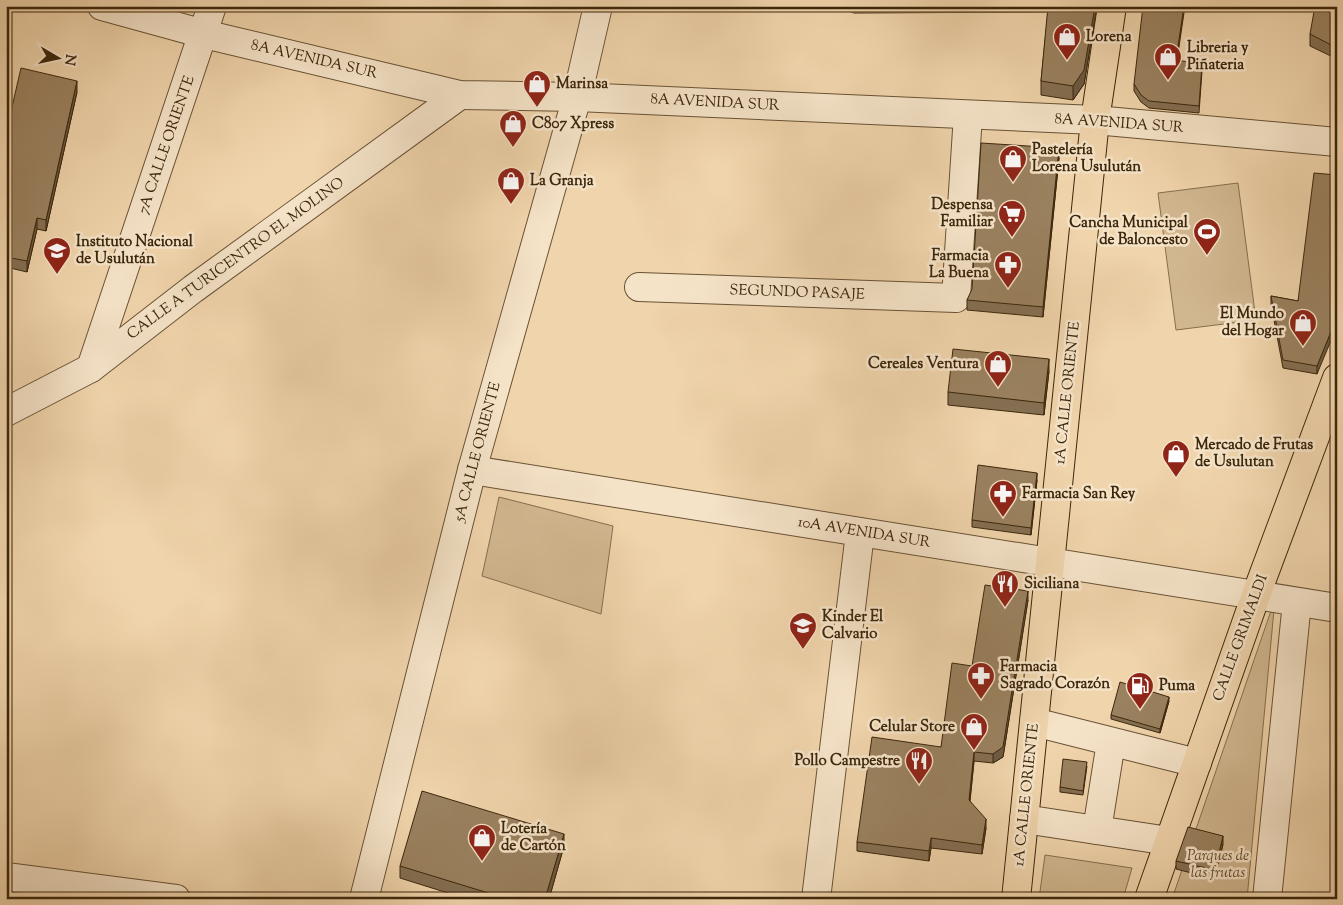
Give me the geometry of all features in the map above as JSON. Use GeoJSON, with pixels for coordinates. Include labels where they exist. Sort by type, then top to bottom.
{"type":"FeatureCollection","features":[{"type":"Feature","properties":{"kind":"main road","name":"1A CALLE ORIENTE"},"geometry":{"type":"LineString","coordinates":[[1016,899],[1096,120],[1112,6]]}},
{"type":"Feature","properties":{"kind":"main road","name":"CALLE GRIMALDI"},"geometry":{"type":"LineString","coordinates":[[1149,899],[1256,595],[1337,378]]}},
{"type":"Feature","properties":{"kind":"street","name":"8A AVENIDA SUR"},"geometry":{"type":"LineString","coordinates":[[102,6],[204,34],[460,95],[577,97],[1096,120],[1337,142]]}},
{"type":"Feature","properties":{"kind":"street","name":"7A CALLE ORIENTE"},"geometry":{"type":"LineString","coordinates":[[91,368],[212,6]]}},
{"type":"Feature","properties":{"kind":"street","name":"5A CALLE ORIENTE"},"geometry":{"type":"LineString","coordinates":[[364,899],[472,470],[577,97],[598,6]]}},
{"type":"Feature","properties":{"kind":"street","name":"CALLE A TURICENTRO EL MOLINO"},"geometry":{"type":"LineString","coordinates":[[6,412],[91,368],[193,289],[460,95]]}},
{"type":"Feature","properties":{"kind":"street","name":"SEGUNDO PASAJE"},"geometry":{"type":"LineString","coordinates":[[639,288],[956,298],[968,115]]}},
{"type":"Feature","properties":{"kind":"street","name":"10A AVENIDA SUR"},"geometry":{"type":"LineString","coordinates":[[472,470],[1337,608]]}},
{"type":"Feature","properties":{"kind":"street"},"geometry":{"type":"LineString","coordinates":[[816,899],[860,533]]}},
{"type":"Feature","properties":{"kind":"street"},"geometry":{"type":"LineString","coordinates":[[1267,899],[1297,602]]}},
{"type":"Feature","properties":{"kind":"street"},"geometry":{"type":"LineString","coordinates":[[1034,722],[1197,763]]}},
{"type":"Feature","properties":{"kind":"street"},"geometry":{"type":"LineString","coordinates":[[1097,830],[1111,742]]}},
{"type":"Feature","properties":{"kind":"street"},"geometry":{"type":"LineString","coordinates":[[1024,819],[1169,841]]}},
{"type":"Feature","properties":{"kind":"street"},"geometry":{"type":"LineString","coordinates":[[6,878],[176,899]]}},
{"type":"Feature","properties":{"kind":"green space","name":"Cancha Municipal de Baloncesto"},"geometry":{"type":"Polygon","coordinates":[[[1238,183],[1256,320],[1176,330],[1158,193],[1238,183]]]}},
{"type":"Feature","properties":{"kind":"green space"},"geometry":{"type":"Polygon","coordinates":[[[499,497],[613,526],[601,614],[482,576],[499,497]]]}},
{"type":"Feature","properties":{"kind":"green space","name":"Parques de las frutas"},"geometry":{"type":"Polygon","coordinates":[[[1275,599],[1247,899],[1172,899],[1275,599]]]}},
{"type":"Feature","properties":{"kind":"green space"},"geometry":{"type":"Polygon","coordinates":[[[1045,855],[1132,868],[1123,899],[1039,899],[1045,855]]]}},
{"type":"Feature","properties":{"kind":"building"},"geometry":{"type":"Polygon","coordinates":[[[1048,6],[1095,6],[1084,70],[1073,86],[1041,81],[1048,6]]]}},
{"type":"Feature","properties":{"kind":"building"},"geometry":{"type":"Polygon","coordinates":[[[1143,6],[1184,6],[1176,60],[1202,64],[1199,106],[1149,101],[1141,95],[1134,84],[1143,6]]]}},
{"type":"Feature","properties":{"kind":"building"},"geometry":{"type":"Polygon","coordinates":[[[1315,6],[1337,6],[1337,103],[1333,103],[1335,47],[1310,34],[1315,6]]]}},
{"type":"Feature","properties":{"kind":"building"},"geometry":{"type":"Polygon","coordinates":[[[21,68],[77,81],[46,220],[37,218],[27,261],[6,257],[6,133],[21,68]]]}},
{"type":"Feature","properties":{"kind":"building"},"geometry":{"type":"Polygon","coordinates":[[[981,143],[1059,148],[1043,307],[967,300],[972,289],[981,143]]]}},
{"type":"Feature","properties":{"kind":"building"},"geometry":{"type":"Polygon","coordinates":[[[1314,173],[1337,175],[1337,317],[1317,366],[1283,360],[1271,296],[1298,301],[1314,173]]]}},
{"type":"Feature","properties":{"kind":"building","name":"Cereales Ventura"},"geometry":{"type":"Polygon","coordinates":[[[953,349],[1049,359],[1044,403],[948,392],[953,349]]]}},
{"type":"Feature","properties":{"kind":"building"},"geometry":{"type":"Polygon","coordinates":[[[978,465],[1037,473],[1031,528],[972,520],[978,465]]]}},
{"type":"Feature","properties":{"kind":"building"},"geometry":{"type":"Polygon","coordinates":[[[985,585],[1028,591],[1003,747],[993,754],[974,752],[969,800],[986,819],[982,845],[931,838],[929,851],[857,842],[872,737],[941,747],[952,663],[972,666],[985,585]]]}},
{"type":"Feature","properties":{"kind":"building","name":"Puma"},"geometry":{"type":"Polygon","coordinates":[[[1120,682],[1169,697],[1160,729],[1111,715],[1120,682]]]}},
{"type":"Feature","properties":{"kind":"building"},"geometry":{"type":"Polygon","coordinates":[[[1063,759],[1087,762],[1083,791],[1060,787],[1063,759]]]}},
{"type":"Feature","properties":{"kind":"building","name":"Lotería de Cartón"},"geometry":{"type":"Polygon","coordinates":[[[422,791],[564,834],[545,899],[508,899],[400,866],[422,791]]]}},
{"type":"Feature","properties":{"kind":"building"},"geometry":{"type":"Polygon","coordinates":[[[1188,827],[1223,836],[1215,870],[1176,861],[1188,827]]]}},
{"type":"Feature","properties":{"kind":"place","name":"Lorena"},"geometry":{"type":"Point","coordinates":[1067,61]}},
{"type":"Feature","properties":{"kind":"place","name":"Libreria y Piñateria"},"geometry":{"type":"Point","coordinates":[1168,81]}},
{"type":"Feature","properties":{"kind":"place","name":"Marinsa"},"geometry":{"type":"Point","coordinates":[537,108]}},
{"type":"Feature","properties":{"kind":"place","name":"C807 Xpress"},"geometry":{"type":"Point","coordinates":[513,148]}},
{"type":"Feature","properties":{"kind":"place","name":"Pastelería Lorena Usulután"},"geometry":{"type":"Point","coordinates":[1013,183]}},
{"type":"Feature","properties":{"kind":"place","name":"La Granja"},"geometry":{"type":"Point","coordinates":[511,205]}},
{"type":"Feature","properties":{"kind":"place","name":"Despensa Familiar"},"geometry":{"type":"Point","coordinates":[1012,238]}},
{"type":"Feature","properties":{"kind":"place","name":"Cancha Municipal de Baloncesto"},"geometry":{"type":"Point","coordinates":[1207,256]}},
{"type":"Feature","properties":{"kind":"place","name":"Instituto Nacional de Usulután"},"geometry":{"type":"Point","coordinates":[57,275]}},
{"type":"Feature","properties":{"kind":"place","name":"Farmacia La Buena"},"geometry":{"type":"Point","coordinates":[1008,289]}},
{"type":"Feature","properties":{"kind":"place","name":"El Mundo del Hogar"},"geometry":{"type":"Point","coordinates":[1303,347]}},
{"type":"Feature","properties":{"kind":"place","name":"Cereales Ventura"},"geometry":{"type":"Point","coordinates":[998,388]}},
{"type":"Feature","properties":{"kind":"place","name":"Mercado de Frutas de Usulutan"},"geometry":{"type":"Point","coordinates":[1176,478]}},
{"type":"Feature","properties":{"kind":"place","name":"Farmacia San Rey"},"geometry":{"type":"Point","coordinates":[1003,518]}},
{"type":"Feature","properties":{"kind":"place","name":"Siciliana"},"geometry":{"type":"Point","coordinates":[1005,608]}},
{"type":"Feature","properties":{"kind":"place","name":"Kinder El Calvario"},"geometry":{"type":"Point","coordinates":[803,650]}},
{"type":"Feature","properties":{"kind":"place","name":"Farmacia Sagrado Corazón"},"geometry":{"type":"Point","coordinates":[981,700]}},
{"type":"Feature","properties":{"kind":"place","name":"Puma"},"geometry":{"type":"Point","coordinates":[1140,710]}},
{"type":"Feature","properties":{"kind":"place","name":"Celular Store"},"geometry":{"type":"Point","coordinates":[974,751]}},
{"type":"Feature","properties":{"kind":"place","name":"Pollo Campestre"},"geometry":{"type":"Point","coordinates":[919,785]}},
{"type":"Feature","properties":{"kind":"place","name":"Lotería de Cartón"},"geometry":{"type":"Point","coordinates":[482,862]}}]}
